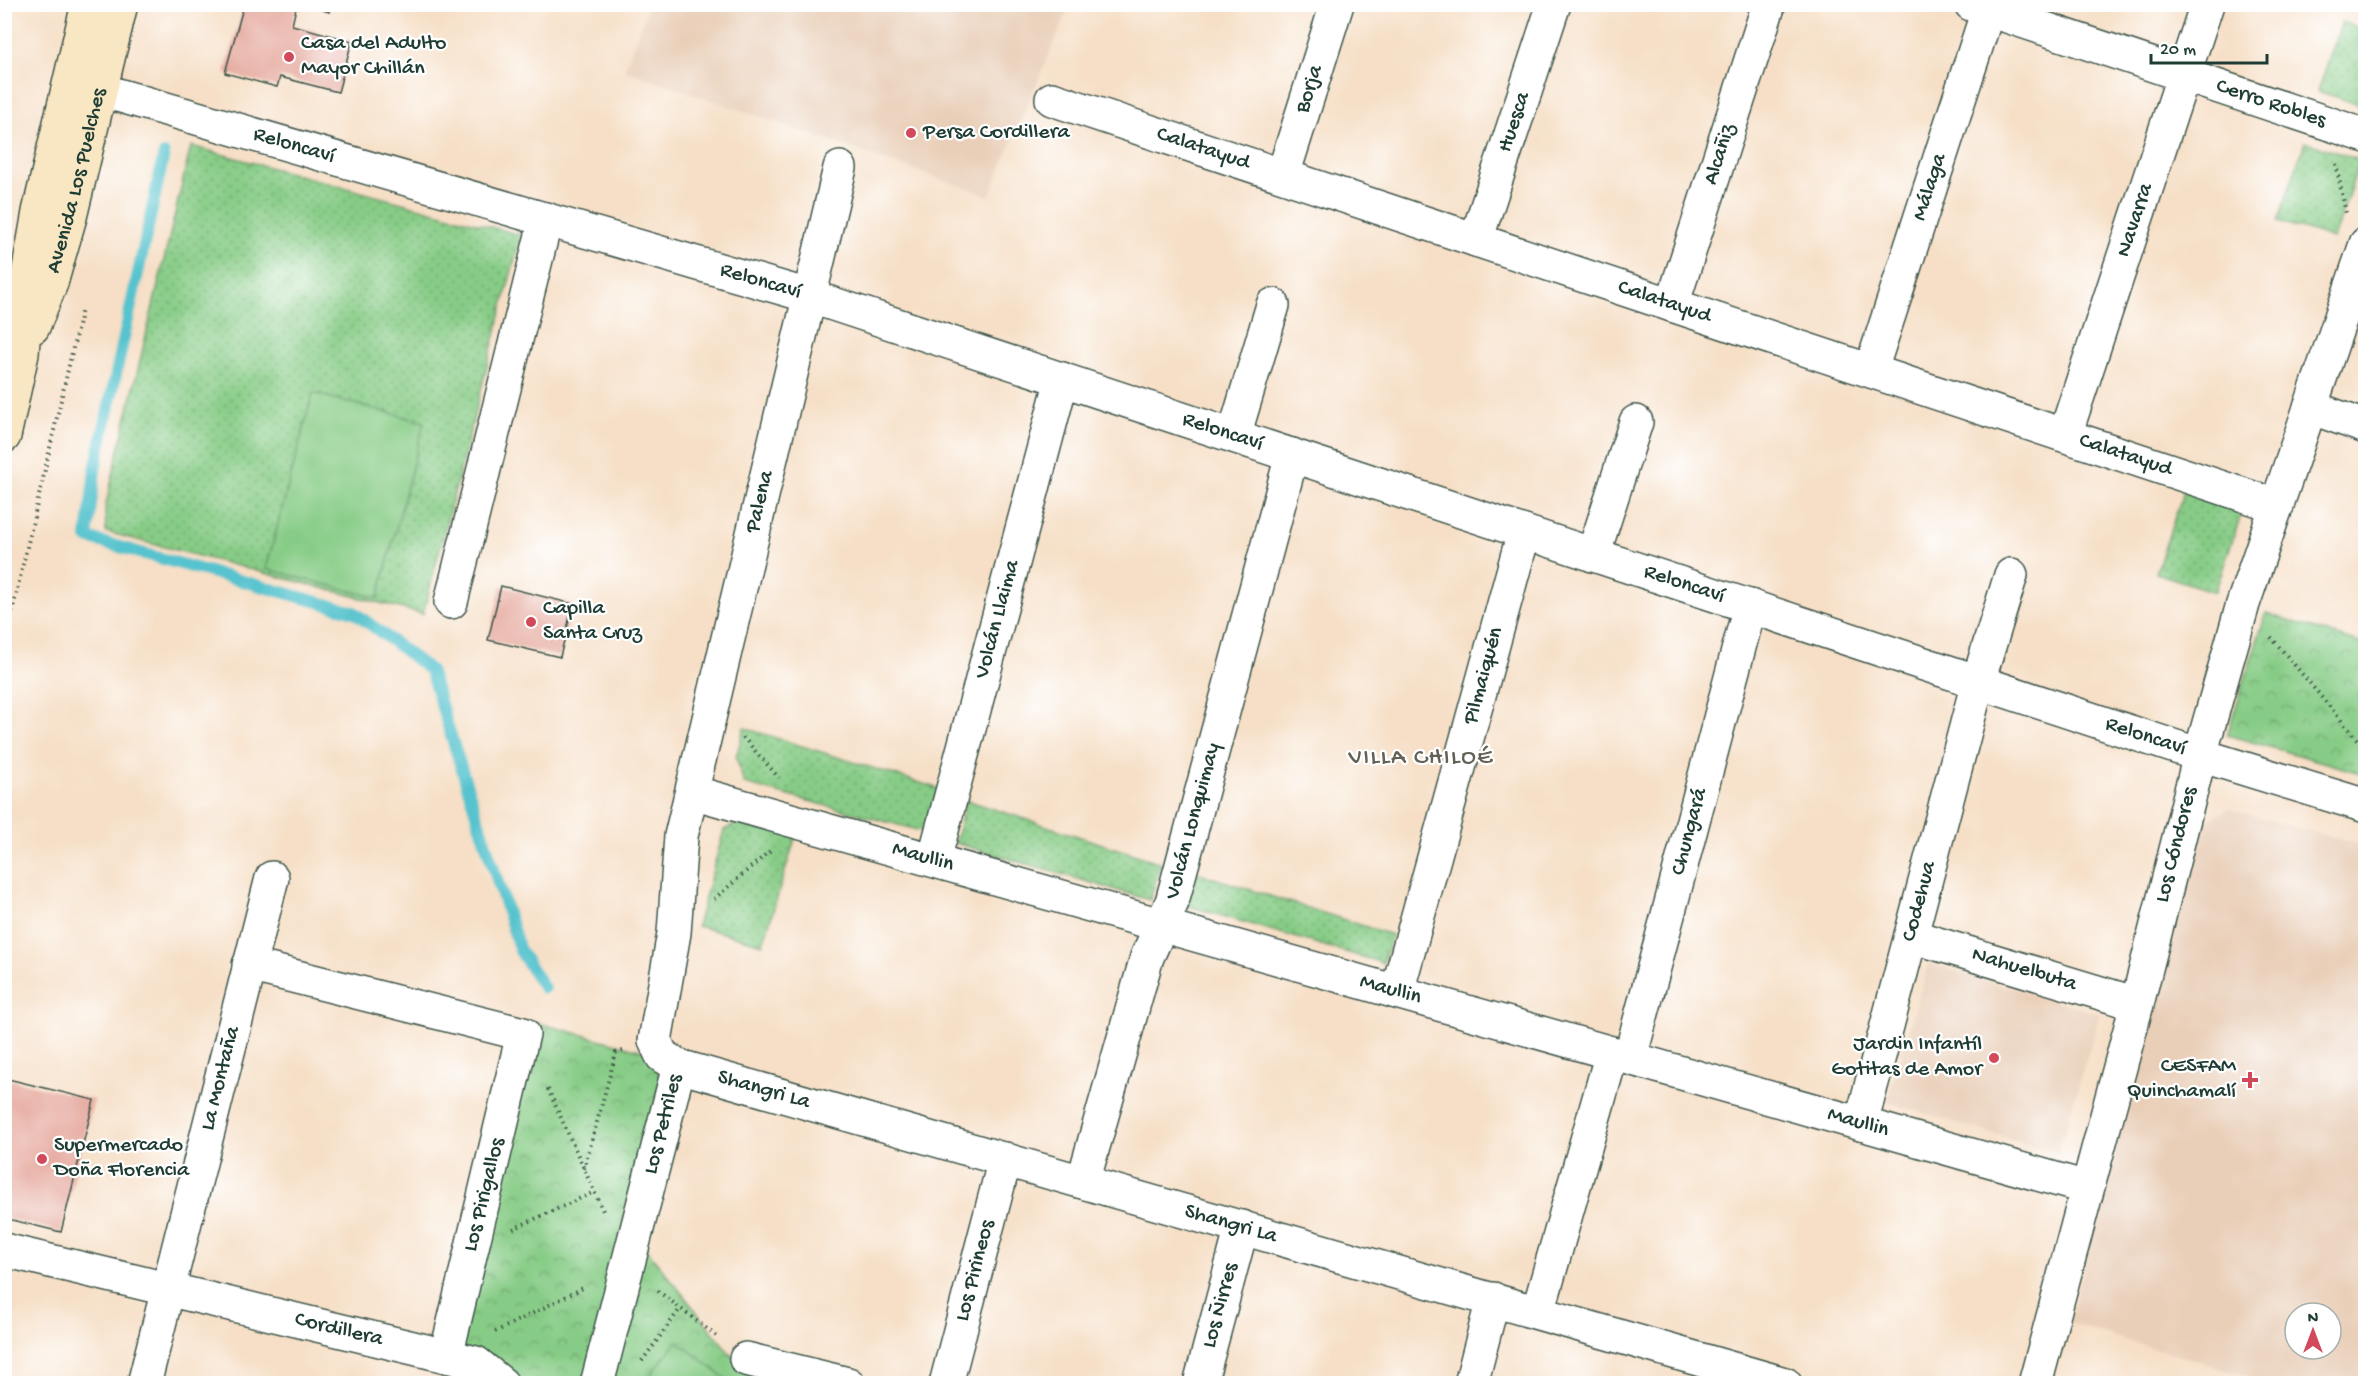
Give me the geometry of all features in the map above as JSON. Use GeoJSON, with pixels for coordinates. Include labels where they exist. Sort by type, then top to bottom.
{"type":"FeatureCollection","features":[{"type":"Feature","properties":{"kind":"main road","name":"Avenida Los Puelches"},"geometry":{"type":"LineString","coordinates":[[4,436],[22,354],[54,272],[70,218],[86,86],[88,4]]}},
{"type":"Feature","properties":{"kind":"main road","name":"Avenida Los Puelches"},"geometry":{"type":"LineString","coordinates":[[86,86],[121,4]]}},
{"type":"Feature","properties":{"kind":"street","name":"Borja"},"geometry":{"type":"LineString","coordinates":[[1283,175],[1337,4]]}},
{"type":"Feature","properties":{"kind":"street","name":"Huesca"},"geometry":{"type":"LineString","coordinates":[[1476,240],[1554,4]]}},
{"type":"Feature","properties":{"kind":"street","name":"Alcañiz"},"geometry":{"type":"LineString","coordinates":[[1672,305],[1769,4]]}},
{"type":"Feature","properties":{"kind":"street","name":"Navarra"},"geometry":{"type":"LineString","coordinates":[[2065,435],[2207,4]]}},
{"type":"Feature","properties":{"kind":"street","name":"Cerro Robles"},"geometry":{"type":"LineString","coordinates":[[1983,6],[2366,136]]}},
{"type":"Feature","properties":{"kind":"street","name":"Málaga"},"geometry":{"type":"LineString","coordinates":[[1870,370],[1983,6]]}},
{"type":"Feature","properties":{"kind":"street","name":"Reloncaví"},"geometry":{"type":"LineString","coordinates":[[86,86],[809,296],[2200,755],[2366,806]]}},
{"type":"Feature","properties":{"kind":"street","name":"Calatayud"},"geometry":{"type":"LineString","coordinates":[[1052,99],[2277,506]]}},
{"type":"Feature","properties":{"kind":"street","name":"Palena"},"geometry":{"type":"LineString","coordinates":[[681,836],[840,168]]}},
{"type":"Feature","properties":{"kind":"street"},"geometry":{"type":"LineString","coordinates":[[451,602],[546,219]]}},
{"type":"Feature","properties":{"kind":"street","name":"Los Cóndores"},"geometry":{"type":"LineString","coordinates":[[2035,1383],[2137,1004],[2200,755],[2243,604],[2366,244]]}},
{"type":"Feature","properties":{"kind":"street"},"geometry":{"type":"LineString","coordinates":[[1234,436],[1273,305]]}},
{"type":"Feature","properties":{"kind":"street","name":"Volcán Llaima"},"geometry":{"type":"LineString","coordinates":[[934,860],[1062,379]]}},
{"type":"Feature","properties":{"kind":"street"},"geometry":{"type":"LineString","coordinates":[[2310,407],[2366,427]]}},
{"type":"Feature","properties":{"kind":"street"},"geometry":{"type":"LineString","coordinates":[[1593,555],[1636,422]]}},
{"type":"Feature","properties":{"kind":"street","name":"Volcán Lonquimay"},"geometry":{"type":"LineString","coordinates":[[1083,1182],[1147,957],[1172,902],[1292,455]]}},
{"type":"Feature","properties":{"kind":"street","name":"Pilmaiquén"},"geometry":{"type":"LineString","coordinates":[[1397,992],[1524,532]]}},
{"type":"Feature","properties":{"kind":"street","name":"Codehua"},"geometry":{"type":"LineString","coordinates":[[1861,1124],[1978,682],[2011,574]]}},
{"type":"Feature","properties":{"kind":"street","name":"Chungará"},"geometry":{"type":"LineString","coordinates":[[1538,1312],[1620,1055],[1750,606]]}},
{"type":"Feature","properties":{"kind":"street","name":"Maullin"},"geometry":{"type":"LineString","coordinates":[[692,792],[2087,1188]]}},
{"type":"Feature","properties":{"kind":"street","name":"Los Petriles"},"geometry":{"type":"LineString","coordinates":[[597,1383],[679,1066],[662,1056],[655,1041],[674,933],[681,836]]}},
{"type":"Feature","properties":{"kind":"street","name":"La Montaña"},"geometry":{"type":"LineString","coordinates":[[144,1383],[272,878]]}},
{"type":"Feature","properties":{"kind":"street","name":"Nahuelbuta"},"geometry":{"type":"LineString","coordinates":[[1911,936],[2137,1004]]}},
{"type":"Feature","properties":{"kind":"street","name":"Los Pirigallos"},"geometry":{"type":"LineString","coordinates":[[249,965],[523,1034],[446,1356]]}},
{"type":"Feature","properties":{"kind":"street","name":"Shangri La"},"geometry":{"type":"LineString","coordinates":[[679,1066],[1538,1312],[1746,1378],[1785,1383]]}},
{"type":"Feature","properties":{"kind":"street","name":"Los Pirineos"},"geometry":{"type":"LineString","coordinates":[[946,1383],[1005,1159]]}},
{"type":"Feature","properties":{"kind":"street","name":"Los Ñirres"},"geometry":{"type":"LineString","coordinates":[[1200,1383],[1242,1227]]}},
{"type":"Feature","properties":{"kind":"street","name":"Cordillera"},"geometry":{"type":"LineString","coordinates":[[4,1250],[476,1363],[502,1383]]}},
{"type":"Feature","properties":{"kind":"street"},"geometry":{"type":"LineString","coordinates":[[1471,1383],[1493,1299]]}},
{"type":"Feature","properties":{"kind":"street"},"geometry":{"type":"LineString","coordinates":[[746,1359],[848,1383]]}},
{"type":"Feature","properties":{"kind":"path"},"geometry":{"type":"LineString","coordinates":[[2329,124],[2346,214]]}},
{"type":"Feature","properties":{"kind":"path"},"geometry":{"type":"LineString","coordinates":[[4,647],[84,302]]}},
{"type":"Feature","properties":{"kind":"path"},"geometry":{"type":"LineString","coordinates":[[2243,604],[2366,750]]}},
{"type":"Feature","properties":{"kind":"path"},"geometry":{"type":"LineString","coordinates":[[713,702],[784,784]]}},
{"type":"Feature","properties":{"kind":"path"},"geometry":{"type":"LineString","coordinates":[[674,933],[802,823]]}},
{"type":"Feature","properties":{"kind":"path"},"geometry":{"type":"LineString","coordinates":[[584,1169],[616,1053],[655,1041]]}},
{"type":"Feature","properties":{"kind":"path"},"geometry":{"type":"LineString","coordinates":[[547,1086],[604,1214]]}},
{"type":"Feature","properties":{"kind":"path"},"geometry":{"type":"LineString","coordinates":[[472,1248],[594,1192]]}},
{"type":"Feature","properties":{"kind":"path"},"geometry":{"type":"LineString","coordinates":[[446,1356],[627,1266],[746,1359]]}},
{"type":"Feature","properties":{"kind":"path"},"geometry":{"type":"LineString","coordinates":[[640,1365],[680,1309]]}},
{"type":"Feature","properties":{"kind":"shaded area","name":"Persa Cordillera"},"geometry":{"type":"Polygon","coordinates":[[[649,4],[1070,5],[989,196],[624,70],[649,4]]]}},
{"type":"Feature","properties":{"kind":"shaded area","name":"CESFAM Quinchamalí"},"geometry":{"type":"Polygon","coordinates":[[[2228,809],[2365,846],[2365,1383],[2271,1383],[2069,1323],[2204,823],[2228,809]]]}},
{"type":"Feature","properties":{"kind":"shaded area","name":"Jardin Infantíl Gotitas de Amor"},"geometry":{"type":"Polygon","coordinates":[[[1929,963],[2100,1014],[2058,1153],[1887,1102],[1929,963]]]}},
{"type":"Feature","properties":{"kind":"green space"},"geometry":{"type":"Polygon","coordinates":[[[2342,22],[2365,31],[2365,107],[2318,91],[2342,22]]]}},
{"type":"Feature","properties":{"kind":"green space"},"geometry":{"type":"Polygon","coordinates":[[[2305,142],[2360,160],[2334,239],[2278,221],[2305,142]]]}},
{"type":"Feature","properties":{"kind":"green space"},"geometry":{"type":"Polygon","coordinates":[[[191,146],[521,235],[423,614],[106,532],[105,508],[191,146]]]}},
{"type":"Feature","properties":{"kind":"green space"},"geometry":{"type":"Polygon","coordinates":[[[313,393],[424,422],[378,598],[266,569],[313,393]]]}},
{"type":"Feature","properties":{"kind":"green space"},"geometry":{"type":"Polygon","coordinates":[[[2185,487],[2244,506],[2215,592],[2156,573],[2185,487]]]}},
{"type":"Feature","properties":{"kind":"green space"},"geometry":{"type":"Polygon","coordinates":[[[2266,613],[2365,645],[2365,774],[2227,735],[2266,613]]]}},
{"type":"Feature","properties":{"kind":"green space"},"geometry":{"type":"Polygon","coordinates":[[[744,728],[940,789],[929,833],[744,784],[736,757],[744,728]]]}},
{"type":"Feature","properties":{"kind":"green space"},"geometry":{"type":"Polygon","coordinates":[[[966,800],[1161,863],[1150,900],[955,843],[966,800]]]}},
{"type":"Feature","properties":{"kind":"green space"},"geometry":{"type":"Polygon","coordinates":[[[746,819],[797,832],[763,944],[697,926],[724,830],[746,819]]]}},
{"type":"Feature","properties":{"kind":"green space"},"geometry":{"type":"Polygon","coordinates":[[[1195,872],[1392,935],[1383,963],[1185,905],[1195,872]]]}},
{"type":"Feature","properties":{"kind":"green space"},"geometry":{"type":"Polygon","coordinates":[[[538,1023],[647,1052],[662,1078],[624,1221],[740,1366],[801,1383],[445,1384],[538,1023]]]}},
{"type":"Feature","properties":{"kind":"green space"},"geometry":{"type":"Polygon","coordinates":[[[677,1341],[731,1383],[644,1383],[677,1341]]]}},
{"type":"Feature","properties":{"kind":"building","name":"Casa del Adulto Mayor Chillán"},"geometry":{"type":"Polygon","coordinates":[[[244,4],[297,4],[292,25],[352,41],[338,92],[280,77],[277,87],[225,73],[244,4]]]}},
{"type":"Feature","properties":{"kind":"building","name":"Casa del Adulto Mayor Chillán"},"geometry":{"type":"Polygon","coordinates":[[[305,4],[330,4],[329,12],[305,4]]]}},
{"type":"Feature","properties":{"kind":"building","name":"Capilla Santa Cruz"},"geometry":{"type":"Polygon","coordinates":[[[501,586],[573,604],[560,657],[488,640],[501,586]]]}},
{"type":"Feature","properties":{"kind":"building","name":"Supermercado Doña Florencia"},"geometry":{"type":"Polygon","coordinates":[[[4,1078],[94,1100],[61,1232],[4,1218],[4,1078]]]}},
{"type":"Feature","properties":{"kind":"waterway"},"geometry":{"type":"LineString","coordinates":[[164,154],[95,470],[87,538],[354,612],[430,670],[520,951],[544,988]]}},
{"type":"Feature","properties":{"kind":"place","name":"Casa del Adulto Mayor Chillán"},"geometry":{"type":"Point","coordinates":[289,57]}},
{"type":"Feature","properties":{"kind":"place","name":"Persa Cordillera"},"geometry":{"type":"Point","coordinates":[911,133]}},
{"type":"Feature","properties":{"kind":"place","name":"Capilla Santa Cruz"},"geometry":{"type":"Point","coordinates":[531,622]}},
{"type":"Feature","properties":{"kind":"place","name":"Jardin Infantíl Gotitas de Amor"},"geometry":{"type":"Point","coordinates":[1994,1058]}},
{"type":"Feature","properties":{"kind":"place","name":"CESFAM Quinchamalí"},"geometry":{"type":"Point","coordinates":[2250,1080]}},
{"type":"Feature","properties":{"kind":"place","name":"Supermercado Doña Florencia"},"geometry":{"type":"Point","coordinates":[42,1159]}},
{"type":"Feature","properties":{"kind":"district","name":"VILLA CHILOÉ"},"geometry":{"type":"Point","coordinates":[1421,758]}}]}
